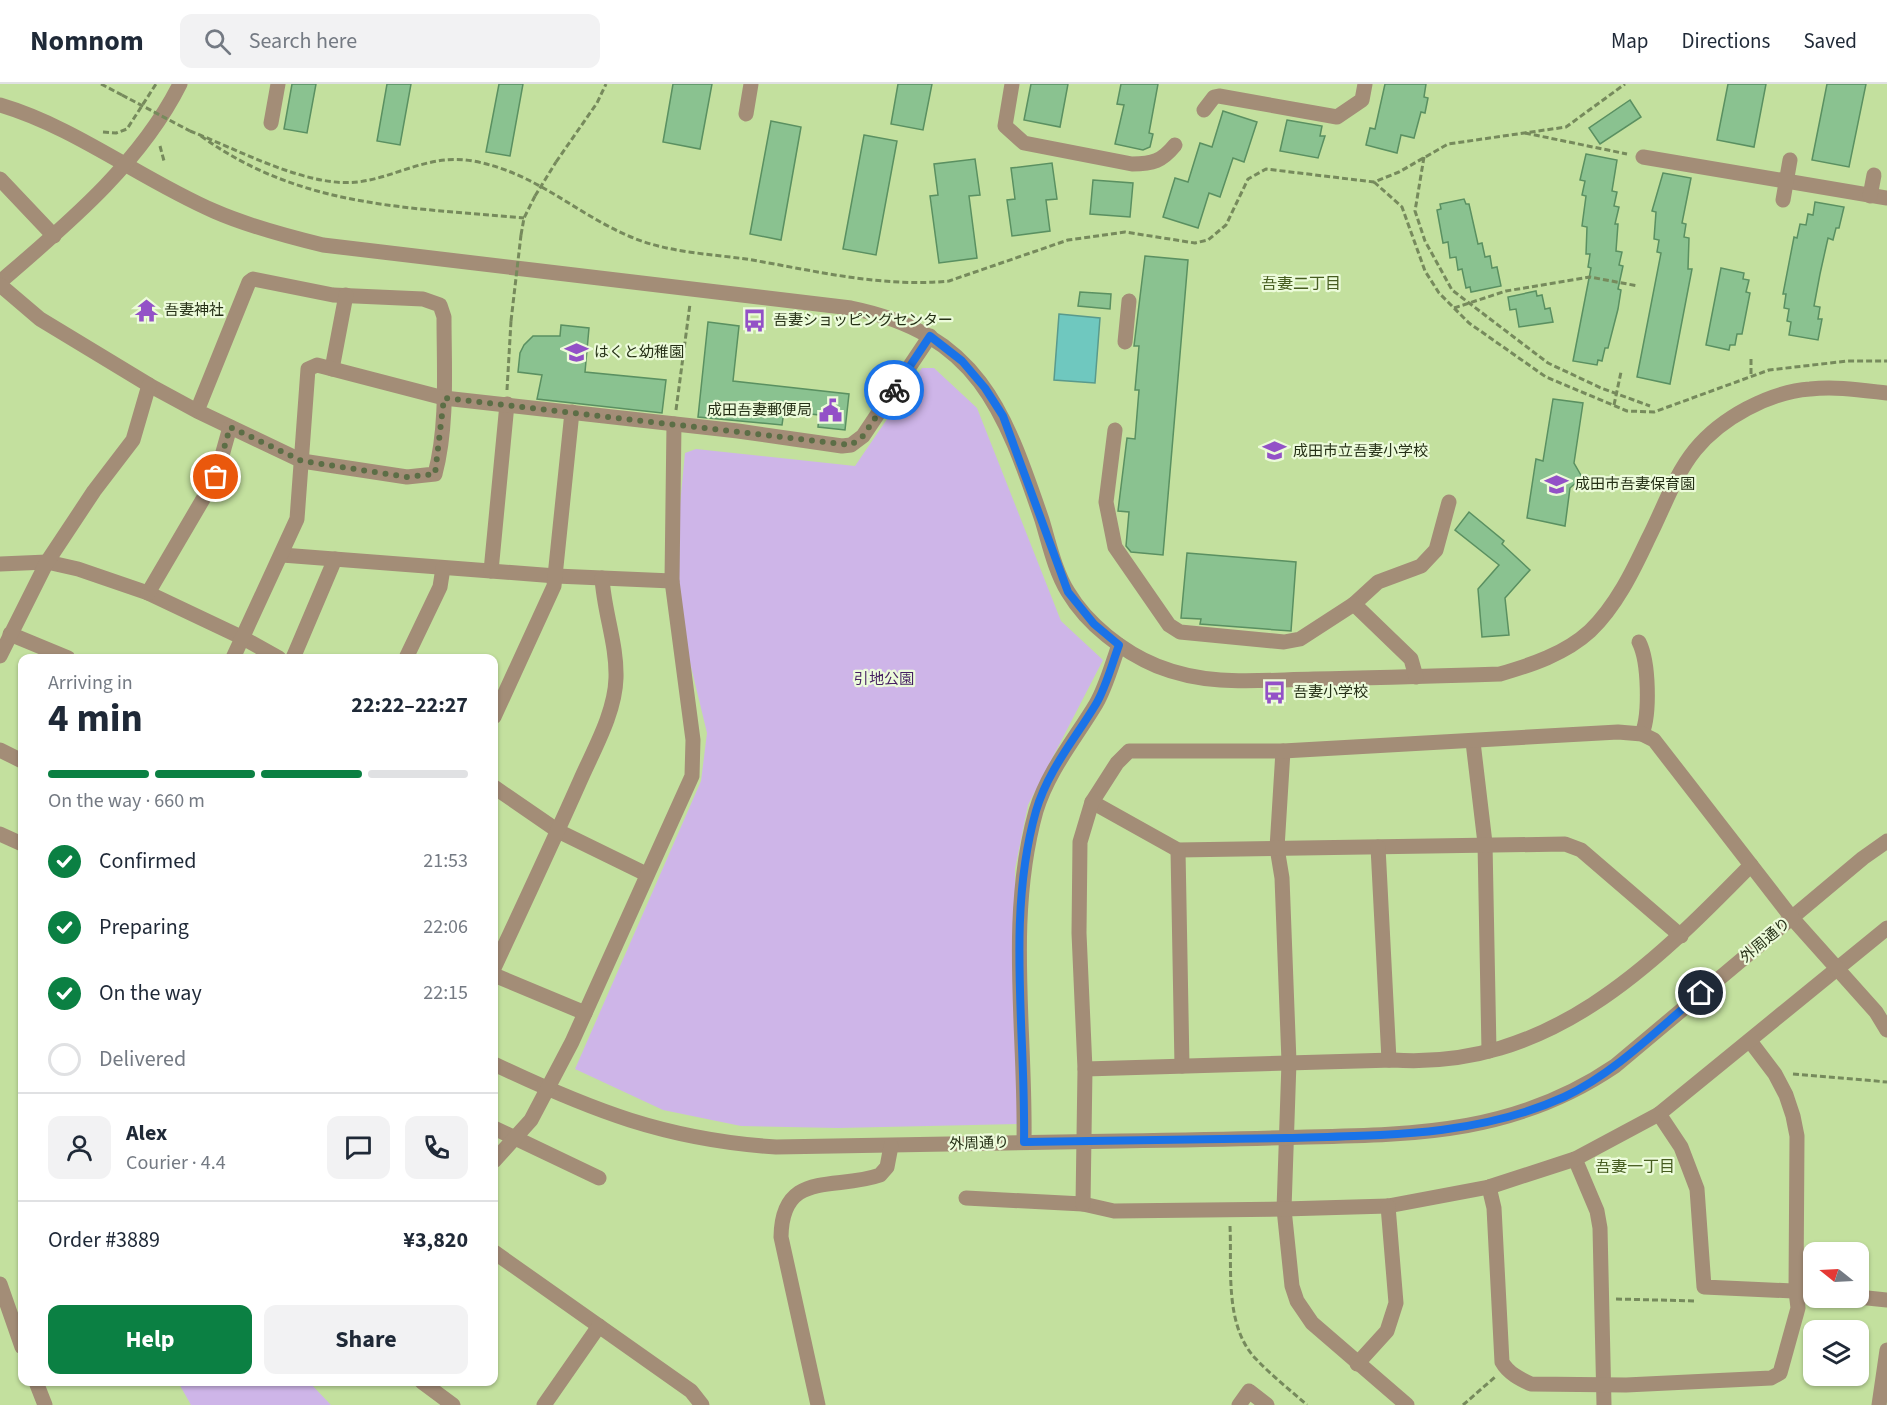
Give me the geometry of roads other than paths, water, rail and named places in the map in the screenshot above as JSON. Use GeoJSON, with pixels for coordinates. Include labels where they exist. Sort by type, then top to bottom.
{"type":"FeatureCollection","features":[{"type":"Feature","properties":{"kind":"street"},"geometry":{"type":"LineString","coordinates":[[180,84],[149,133],[123,164],[54,236],[0,283],[40,319],[148,385],[197,411],[302,461],[407,477],[435,474],[444,398],[444,317],[440,305],[423,299],[345,295],[253,279],[249,282],[197,411]]}},
{"type":"Feature","properties":{"kind":"street"},"geometry":{"type":"LineString","coordinates":[[271,123],[278,84]]}},
{"type":"Feature","properties":{"kind":"street"},"geometry":{"type":"LineString","coordinates":[[746,114],[751,84]]}},
{"type":"Feature","properties":{"kind":"street"},"geometry":{"type":"LineString","coordinates":[[1012,84],[1005,126],[1023,143],[1140,164],[1163,159],[1175,145]]}},
{"type":"Feature","properties":{"kind":"street"},"geometry":{"type":"LineString","coordinates":[[1204,110],[1214,98],[1220,96],[1337,117],[1362,100],[1365,84]]}},
{"type":"Feature","properties":{"kind":"street"},"geometry":{"type":"LineString","coordinates":[[0,105],[37,119],[214,211],[278,234],[323,245],[851,308],[883,315],[930,336],[962,361],[985,388],[1003,416],[1068,592],[1094,624],[1119,645],[1156,666],[1210,681],[1500,674],[1535,664],[1563,650],[1590,631],[1632,572],[1680,473],[1695,450],[1715,431],[1738,414],[1770,398],[1808,388],[1843,388],[1887,393]]}},
{"type":"Feature","properties":{"kind":"street"},"geometry":{"type":"LineString","coordinates":[[1643,157],[1887,198]]}},
{"type":"Feature","properties":{"kind":"street"},"geometry":{"type":"LineString","coordinates":[[1783,200],[1790,160]]}},
{"type":"Feature","properties":{"kind":"street"},"geometry":{"type":"LineString","coordinates":[[1870,196],[1874,175]]}},
{"type":"Feature","properties":{"kind":"street"},"geometry":{"type":"LineString","coordinates":[[0,179],[54,236]]}},
{"type":"Feature","properties":{"kind":"street"},"geometry":{"type":"LineString","coordinates":[[332,369],[345,295]]}},
{"type":"Feature","properties":{"kind":"street"},"geometry":{"type":"LineString","coordinates":[[1125,342],[1129,301]]}},
{"type":"Feature","properties":{"kind":"street"},"geometry":{"type":"LineString","coordinates":[[235,654],[297,519],[308,369],[317,365],[444,398],[851,445],[863,436],[930,336]]}},
{"type":"Feature","properties":{"kind":"street"},"geometry":{"type":"LineString","coordinates":[[0,656],[46,562],[94,490],[133,440],[148,385]]}},
{"type":"Feature","properties":{"kind":"street"},"geometry":{"type":"LineString","coordinates":[[491,571],[507,404]]}},
{"type":"Feature","properties":{"kind":"street"},"geometry":{"type":"LineString","coordinates":[[498,708],[554,586],[572,412]]}},
{"type":"Feature","properties":{"kind":"street"},"geometry":{"type":"LineString","coordinates":[[498,1156],[531,1120],[585,1012],[646,874],[686,793],[692,767],[693,740],[672,581],[674,424]]}},
{"type":"Feature","properties":{"kind":"street"},"geometry":{"type":"LineString","coordinates":[[148,593],[216,477],[230,427]]}},
{"type":"Feature","properties":{"kind":"street"},"geometry":{"type":"LineString","coordinates":[[1115,430],[1106,502],[1115,547],[1169,625],[1180,632],[1284,642],[1299,639],[1354,604],[1378,582],[1421,566],[1436,550],[1449,502]]}},
{"type":"Feature","properties":{"kind":"street"},"geometry":{"type":"LineString","coordinates":[[282,555],[556,576],[672,581]]}},
{"type":"Feature","properties":{"kind":"street"},"geometry":{"type":"LineString","coordinates":[[296,654],[335,559]]}},
{"type":"Feature","properties":{"kind":"street"},"geometry":{"type":"LineString","coordinates":[[0,564],[46,562],[78,569],[148,593],[272,654]]}},
{"type":"Feature","properties":{"kind":"street"},"geometry":{"type":"LineString","coordinates":[[408,654],[440,587],[443,568]]}},
{"type":"Feature","properties":{"kind":"street"},"geometry":{"type":"LineString","coordinates":[[498,959],[602,732],[613,700],[616,678],[614,650],[602,578]]}},
{"type":"Feature","properties":{"kind":"street"},"geometry":{"type":"LineString","coordinates":[[1354,604],[1412,659],[1416,677]]}},
{"type":"Feature","properties":{"kind":"street"},"geometry":{"type":"LineString","coordinates":[[10,634],[58,654]]}},
{"type":"Feature","properties":{"kind":"street"},"geometry":{"type":"LineString","coordinates":[[1638,642],[1644,653],[1647,722],[1642,734]]}},
{"type":"Feature","properties":{"kind":"street"},"geometry":{"type":"LineString","coordinates":[[1024,1142],[1025,1082],[1019,909],[1036,810],[1062,753],[1097,702],[1119,645]]}},
{"type":"Feature","properties":{"kind":"street"},"geometry":{"type":"LineString","coordinates":[[1083,1204],[1085,1069],[1079,933],[1080,842],[1092,802],[1117,763],[1130,751],[1283,751],[1618,732],[1642,734],[1654,740],[1792,918],[1876,1012],[1887,1030]]}},
{"type":"Feature","properties":{"kind":"street"},"geometry":{"type":"LineString","coordinates":[[1473,741],[1485,843],[1489,1051]]}},
{"type":"Feature","properties":{"kind":"street"},"geometry":{"type":"LineString","coordinates":[[0,750],[18,758]]}},
{"type":"Feature","properties":{"kind":"street"},"geometry":{"type":"LineString","coordinates":[[1283,751],[1277,848],[1282,878],[1289,1062],[1284,1209],[1292,1286],[1297,1301],[1318,1330],[1407,1405]]}},
{"type":"Feature","properties":{"kind":"street"},"geometry":{"type":"LineString","coordinates":[[498,790],[558,831],[646,874]]}},
{"type":"Feature","properties":{"kind":"street"},"geometry":{"type":"LineString","coordinates":[[1092,802],[1178,850],[1485,843],[1564,844],[1581,850],[1682,936]]}},
{"type":"Feature","properties":{"kind":"street"},"geometry":{"type":"LineString","coordinates":[[0,834],[18,842]]}},
{"type":"Feature","properties":{"kind":"street","name":"外周通り"},"geometry":{"type":"LineString","coordinates":[[498,1066],[635,1123],[703,1139],[776,1147],[1288,1138],[1446,1131],[1516,1115],[1565,1096],[1615,1066],[1887,841]]}},
{"type":"Feature","properties":{"kind":"street"},"geometry":{"type":"LineString","coordinates":[[1378,847],[1389,1060]]}},
{"type":"Feature","properties":{"kind":"street"},"geometry":{"type":"LineString","coordinates":[[1178,850],[1182,1066]]}},
{"type":"Feature","properties":{"kind":"street"},"geometry":{"type":"LineString","coordinates":[[1085,1069],[1289,1062],[1389,1060],[1424,1062],[1489,1051],[1567,1020],[1609,995],[1682,936],[1751,865]]}},
{"type":"Feature","properties":{"kind":"street"},"geometry":{"type":"LineString","coordinates":[[966,1198],[1083,1204],[1114,1211],[1284,1209],[1388,1206],[1489,1187],[1575,1159],[1659,1114],[1887,928]]}},
{"type":"Feature","properties":{"kind":"street"},"geometry":{"type":"LineString","coordinates":[[498,977],[585,1012]]}},
{"type":"Feature","properties":{"kind":"street"},"geometry":{"type":"LineString","coordinates":[[1489,1187],[1494,1208],[1501,1345],[1506,1368],[1531,1384],[1626,1385],[1772,1378],[1780,1373],[1784,1366],[1798,1308],[1796,1291],[1797,1136],[1786,1095],[1773,1072],[1750,1041]]}},
{"type":"Feature","properties":{"kind":"street"},"geometry":{"type":"LineString","coordinates":[[1659,1114],[1681,1147],[1697,1189],[1704,1287],[1803,1291]]}},
{"type":"Feature","properties":{"kind":"street"},"geometry":{"type":"LineString","coordinates":[[498,1130],[599,1178]]}},
{"type":"Feature","properties":{"kind":"street"},"geometry":{"type":"LineString","coordinates":[[818,1405],[781,1237],[785,1209],[802,1189],[880,1175],[887,1167],[891,1146]]}},
{"type":"Feature","properties":{"kind":"street"},"geometry":{"type":"LineString","coordinates":[[1575,1159],[1597,1211],[1602,1299],[1604,1405]]}},
{"type":"Feature","properties":{"kind":"street"},"geometry":{"type":"LineString","coordinates":[[1357,1364],[1387,1331],[1396,1303],[1388,1206]]}},
{"type":"Feature","properties":{"kind":"street"},"geometry":{"type":"LineString","coordinates":[[498,1255],[691,1391],[702,1405]]}},
{"type":"Feature","properties":{"kind":"street"},"geometry":{"type":"LineString","coordinates":[[0,1284],[18,1336]]}},
{"type":"Feature","properties":{"kind":"street"},"geometry":{"type":"LineString","coordinates":[[1869,1298],[1887,1300]]}},
{"type":"Feature","properties":{"kind":"street"},"geometry":{"type":"LineString","coordinates":[[544,1405],[599,1326]]}},
{"type":"Feature","properties":{"kind":"street"},"geometry":{"type":"LineString","coordinates":[[1880,1405],[1887,1350]]}},
{"type":"Feature","properties":{"kind":"street"},"geometry":{"type":"LineString","coordinates":[[38,1386],[45,1405]]}},
{"type":"Feature","properties":{"kind":"street"},"geometry":{"type":"LineString","coordinates":[[427,1386],[453,1405]]}},
{"type":"Feature","properties":{"kind":"street"},"geometry":{"type":"LineString","coordinates":[[1239,1405],[1249,1391],[1267,1405]]}},
{"type":"Feature","properties":{"kind":"water"},"geometry":{"type":"Polygon","coordinates":[[[1059,314],[1100,318],[1095,383],[1054,380],[1059,314]]]}},
{"type":"Feature","properties":{"kind":"place","name":"吾妻神社"},"geometry":{"type":"Point","coordinates":[146,310]}},
{"type":"Feature","properties":{"kind":"place","name":"吾妻ショッピングセンター"},"geometry":{"type":"Point","coordinates":[755,320]}},
{"type":"Feature","properties":{"kind":"place","name":"はくと幼稚園"},"geometry":{"type":"Point","coordinates":[576,352]}},
{"type":"Feature","properties":{"kind":"place","name":"成田吾妻郵便局"},"geometry":{"type":"Point","coordinates":[830,410]}},
{"type":"Feature","properties":{"kind":"place","name":"成田市立吾妻小学校"},"geometry":{"type":"Point","coordinates":[1275,451]}},
{"type":"Feature","properties":{"kind":"place","name":"成田市吾妻保育園"},"geometry":{"type":"Point","coordinates":[1557,484]}},
{"type":"Feature","properties":{"kind":"place","name":"吾妻小学校"},"geometry":{"type":"Point","coordinates":[1275,692]}},
{"type":"Feature","properties":{"kind":"district","name":"吾妻二丁目"},"geometry":{"type":"Point","coordinates":[1301,283]}},
{"type":"Feature","properties":{"kind":"district","name":"吾妻一丁目"},"geometry":{"type":"Point","coordinates":[1635,1166]}},
{"type":"Feature","properties":{"kind":"park label","name":"引地公園"},"geometry":{"type":"Point","coordinates":[884,679]}}]}
